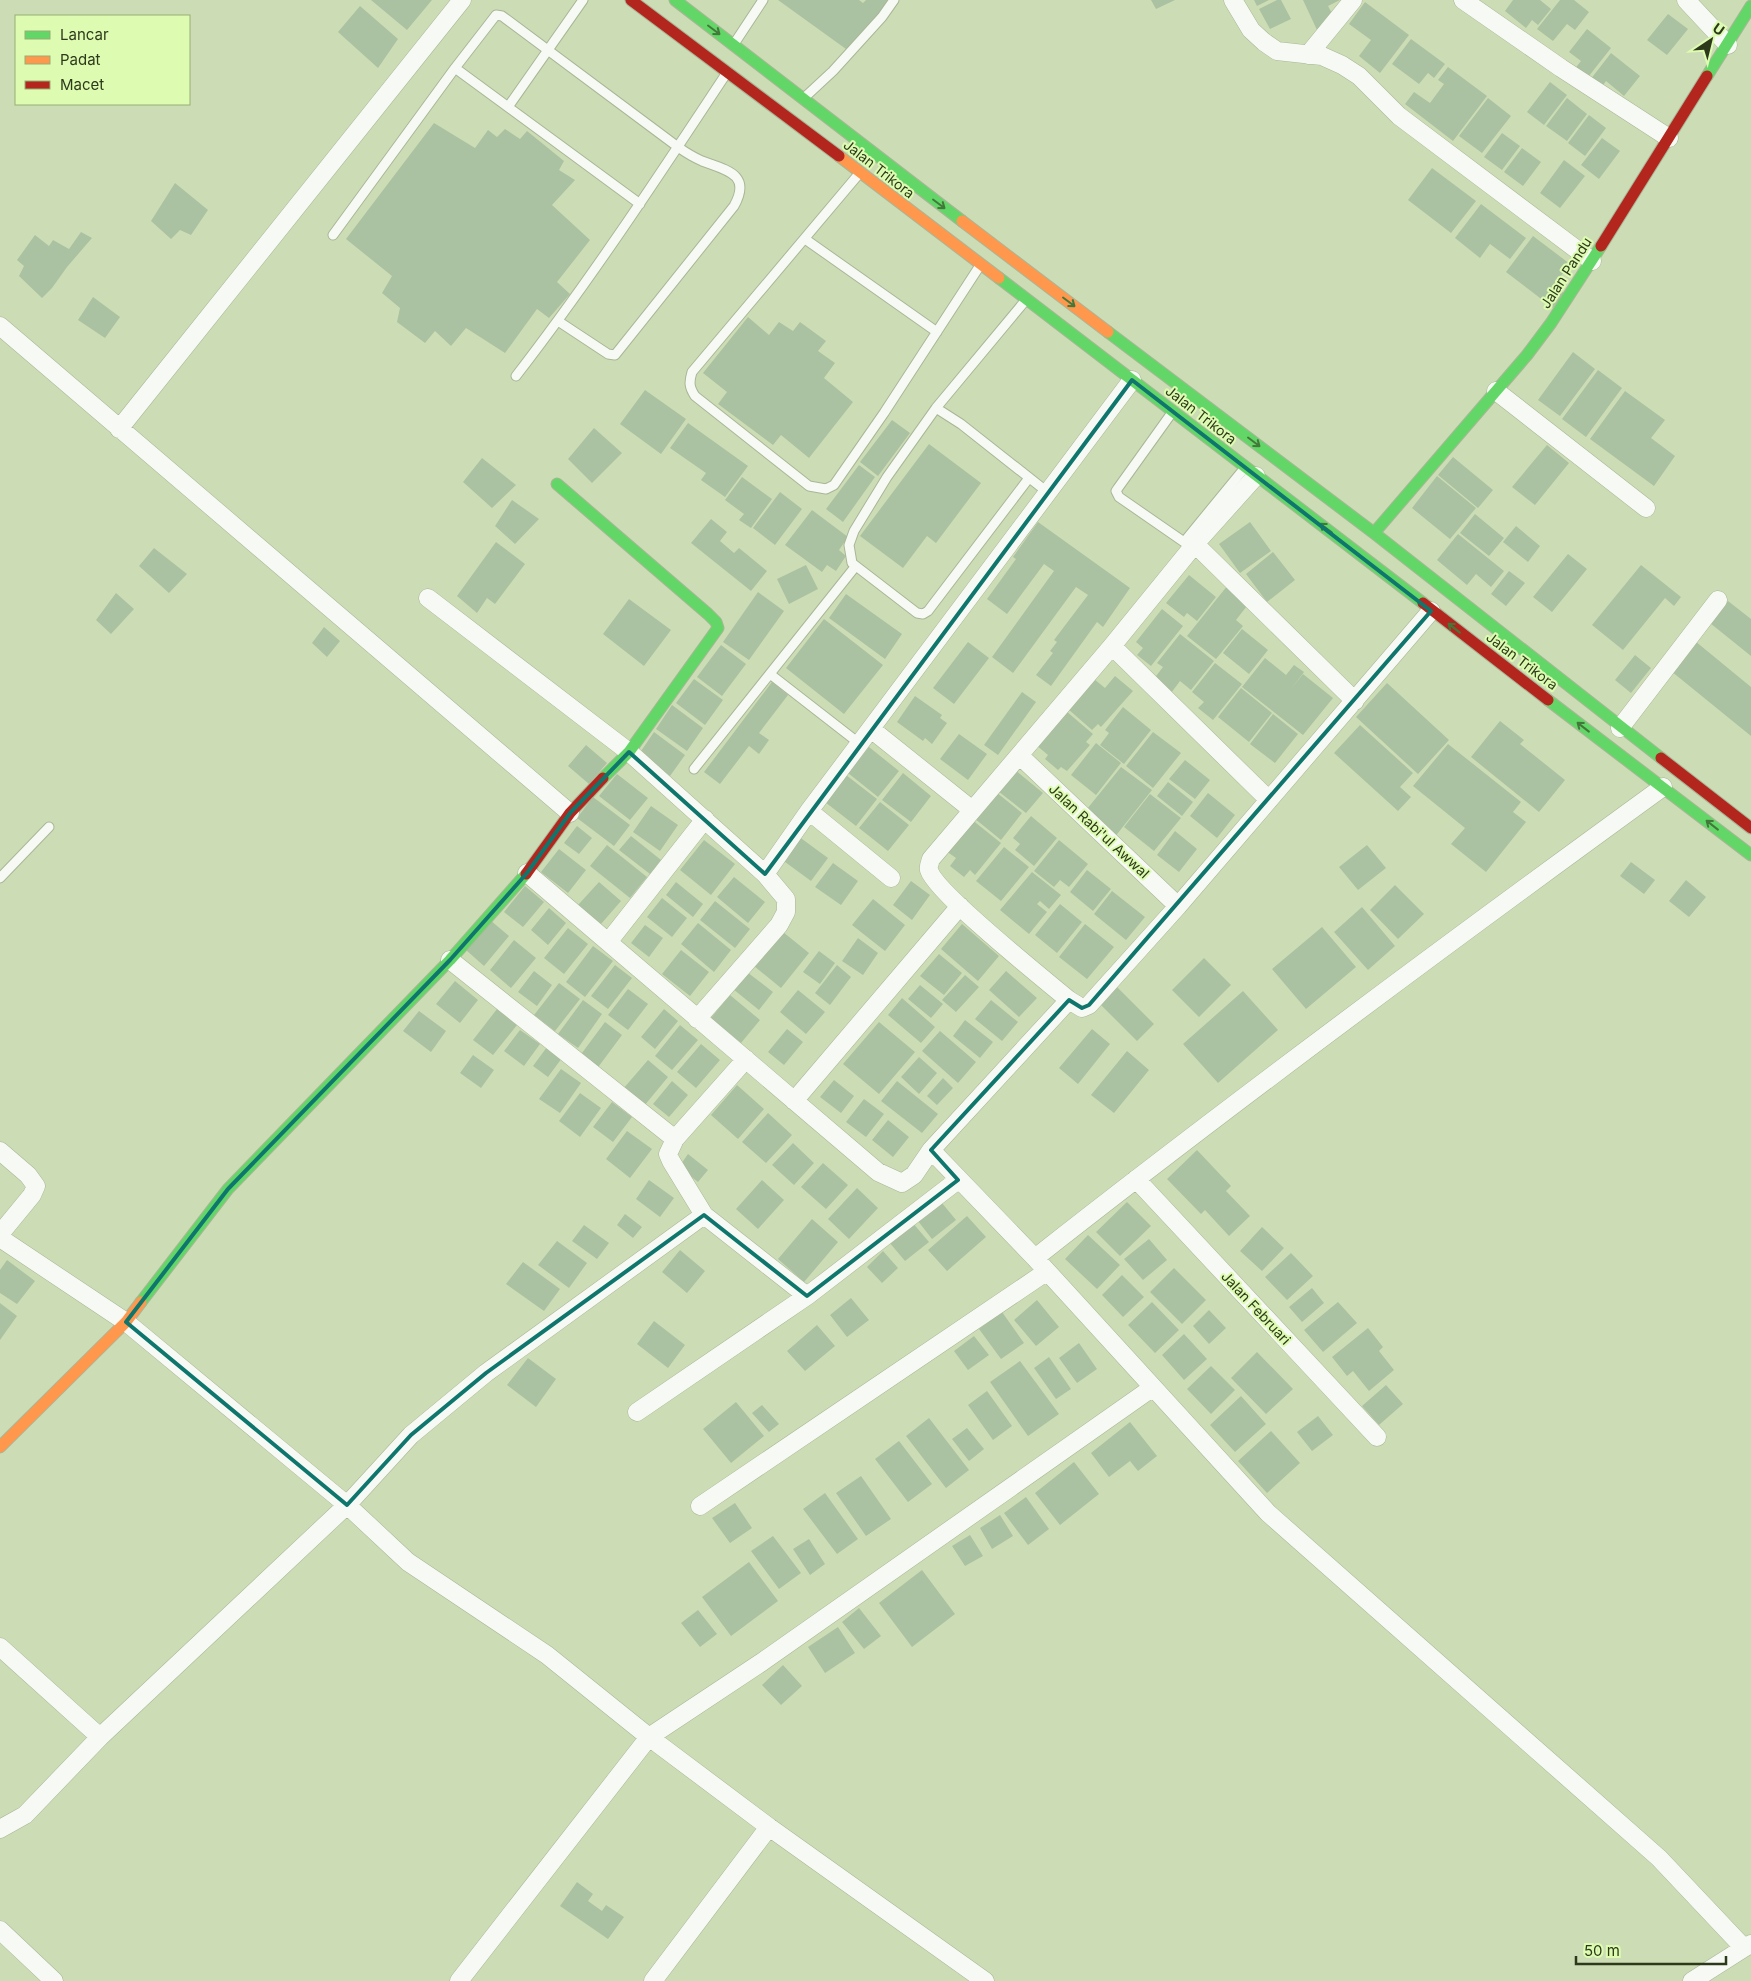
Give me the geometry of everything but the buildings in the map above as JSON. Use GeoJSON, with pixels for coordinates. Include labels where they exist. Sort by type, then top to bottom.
{"type":"FeatureCollection","features":[{"type":"Feature","properties":{"kind":"main road","name":"Jalan Trikora"},"geometry":{"type":"LineString","coordinates":[[631,0],[727,72],[868,164],[1374,533],[1620,728],[1751,828]]}},
{"type":"Feature","properties":{"kind":"main road","name":"Jalan Trikora"},"geometry":{"type":"LineString","coordinates":[[675,0],[803,99],[868,164],[980,265],[1250,472],[1366,558],[1489,656],[1751,855]]}},
{"type":"Feature","properties":{"kind":"main road","name":"Jalan Pandu"},"geometry":{"type":"LineString","coordinates":[[1374,533],[1496,391],[1551,322],[1592,261],[1751,6]]}},
{"type":"Feature","properties":{"kind":"main road"},"geometry":{"type":"LineString","coordinates":[[0,1447],[126,1322],[228,1189],[450,960],[527,873],[570,814],[629,752],[718,628],[716,622],[708,614],[557,484]]}},
{"type":"Feature","properties":{"kind":"main road"},"geometry":{"type":"LineString","coordinates":[[1489,656],[1505,637]]}},
{"type":"Feature","properties":{"kind":"street"},"geometry":{"type":"LineString","coordinates":[[119,429],[462,0]]}},
{"type":"Feature","properties":{"kind":"street"},"geometry":{"type":"LineString","coordinates":[[1233,0],[1251,30],[1264,42],[1277,51],[1322,56],[1342,65],[1359,76],[1399,116],[1592,261]]}},
{"type":"Feature","properties":{"kind":"street"},"geometry":{"type":"LineString","coordinates":[[1308,55],[1353,0]]}},
{"type":"Feature","properties":{"kind":"street"},"geometry":{"type":"LineString","coordinates":[[1463,0],[1561,68],[1669,138]]}},
{"type":"Feature","properties":{"kind":"street"},"geometry":{"type":"LineString","coordinates":[[1686,0],[1728,45]]}},
{"type":"Feature","properties":{"kind":"street"},"geometry":{"type":"LineString","coordinates":[[0,326],[570,814]]}},
{"type":"Feature","properties":{"kind":"street"},"geometry":{"type":"LineString","coordinates":[[765,874],[809,811],[871,730],[1046,491],[1132,380]]}},
{"type":"Feature","properties":{"kind":"street"},"geometry":{"type":"LineString","coordinates":[[1496,391],[1646,508]]}},
{"type":"Feature","properties":{"kind":"street"},"geometry":{"type":"LineString","coordinates":[[1250,472],[1195,544],[1112,646],[931,859],[929,865],[932,875],[960,906],[1068,1000],[1078,1007],[1086,1008],[1178,906],[1431,611]]}},
{"type":"Feature","properties":{"kind":"street"},"geometry":{"type":"LineString","coordinates":[[1195,544],[1355,701]]}},
{"type":"Feature","properties":{"kind":"street"},"geometry":{"type":"LineString","coordinates":[[428,598],[629,752],[765,874],[786,899],[786,912],[779,925],[698,1019]]}},
{"type":"Feature","properties":{"kind":"street"},"geometry":{"type":"LineString","coordinates":[[1620,728],[1718,600]]}},
{"type":"Feature","properties":{"kind":"street"},"geometry":{"type":"LineString","coordinates":[[1112,646],[1269,800]]}},
{"type":"Feature","properties":{"kind":"street"},"geometry":{"type":"LineString","coordinates":[[871,730],[966,805]]}},
{"type":"Feature","properties":{"kind":"street","name":"Jalan Rabi'ul Awwal"},"geometry":{"type":"LineString","coordinates":[[1020,756],[1178,906]]}},
{"type":"Feature","properties":{"kind":"street"},"geometry":{"type":"LineString","coordinates":[[1035,1258],[1136,1179],[1488,914],[1663,788]]}},
{"type":"Feature","properties":{"kind":"street"},"geometry":{"type":"LineString","coordinates":[[809,811],[891,878]]}},
{"type":"Feature","properties":{"kind":"street"},"geometry":{"type":"LineString","coordinates":[[609,941],[705,819]]}},
{"type":"Feature","properties":{"kind":"street"},"geometry":{"type":"LineString","coordinates":[[527,873],[878,1172],[902,1183],[914,1175],[932,1150],[1068,1000]]}},
{"type":"Feature","properties":{"kind":"street"},"geometry":{"type":"LineString","coordinates":[[794,1101],[960,906]]}},
{"type":"Feature","properties":{"kind":"street"},"geometry":{"type":"LineString","coordinates":[[450,960],[676,1139]]}},
{"type":"Feature","properties":{"kind":"street"},"geometry":{"type":"LineString","coordinates":[[746,1059],[676,1139],[668,1154],[704,1215],[807,1296]]}},
{"type":"Feature","properties":{"kind":"street"},"geometry":{"type":"LineString","coordinates":[[0,1150],[28,1175],[36,1186],[32,1195],[0,1236],[126,1322],[347,1505],[408,1562],[547,1655],[650,1737],[769,1827],[985,1981]]}},
{"type":"Feature","properties":{"kind":"street"},"geometry":{"type":"LineString","coordinates":[[932,1150],[958,1180],[1035,1258],[1268,1513],[1659,1858],[1747,1946],[1692,1981]]}},
{"type":"Feature","properties":{"kind":"street","name":"Jalan Februari"},"geometry":{"type":"LineString","coordinates":[[1136,1179],[1377,1438]]}},
{"type":"Feature","properties":{"kind":"street"},"geometry":{"type":"LineString","coordinates":[[637,1412],[807,1296],[958,1180]]}},
{"type":"Feature","properties":{"kind":"street"},"geometry":{"type":"LineString","coordinates":[[0,1829],[25,1815],[100,1737],[347,1505],[411,1435],[486,1373],[704,1215]]}},
{"type":"Feature","properties":{"kind":"street"},"geometry":{"type":"LineString","coordinates":[[700,1506],[1046,1272]]}},
{"type":"Feature","properties":{"kind":"street"},"geometry":{"type":"LineString","coordinates":[[459,1981],[650,1737],[770,1656],[1152,1388]]}},
{"type":"Feature","properties":{"kind":"street"},"geometry":{"type":"LineString","coordinates":[[0,1647],[100,1737]]}},
{"type":"Feature","properties":{"kind":"street"},"geometry":{"type":"LineString","coordinates":[[653,1981],[769,1827]]}},
{"type":"Feature","properties":{"kind":"street"},"geometry":{"type":"LineString","coordinates":[[0,1930],[54,1981]]}},
{"type":"Feature","properties":{"kind":"lane"},"geometry":{"type":"LineString","coordinates":[[508,107],[583,0]]}},
{"type":"Feature","properties":{"kind":"lane"},"geometry":{"type":"LineString","coordinates":[[803,99],[839,64],[882,17],[894,0]]}},
{"type":"Feature","properties":{"kind":"lane"},"geometry":{"type":"LineString","coordinates":[[734,45],[760,1]]}},
{"type":"Feature","properties":{"kind":"lane"},"geometry":{"type":"LineString","coordinates":[[333,235],[454,68],[496,15],[502,16],[678,147],[737,177],[742,186],[734,206],[615,355],[608,354],[558,321]]}},
{"type":"Feature","properties":{"kind":"lane"},"geometry":{"type":"LineString","coordinates":[[454,68],[640,204]]}},
{"type":"Feature","properties":{"kind":"lane"},"geometry":{"type":"LineString","coordinates":[[516,376],[558,321],[640,204],[727,72]]}},
{"type":"Feature","properties":{"kind":"lane"},"geometry":{"type":"LineString","coordinates":[[868,164],[692,372],[689,380],[690,388],[695,396],[809,486],[826,489],[834,485],[980,265]]}},
{"type":"Feature","properties":{"kind":"lane"},"geometry":{"type":"LineString","coordinates":[[805,238],[936,332]]}},
{"type":"Feature","properties":{"kind":"lane"},"geometry":{"type":"LineString","coordinates":[[1026,299],[936,408],[887,477],[854,530],[849,545],[849,556],[855,567],[917,613],[923,614],[946,588],[1029,478]]}},
{"type":"Feature","properties":{"kind":"lane"},"geometry":{"type":"LineString","coordinates":[[936,408],[961,424],[1046,491]]}},
{"type":"Feature","properties":{"kind":"lane"},"geometry":{"type":"LineString","coordinates":[[1172,412],[1116,491],[1119,497],[1184,542],[1250,472]]}},
{"type":"Feature","properties":{"kind":"lane"},"geometry":{"type":"LineString","coordinates":[[694,768],[855,567]]}},
{"type":"Feature","properties":{"kind":"lane"},"geometry":{"type":"LineString","coordinates":[[770,674],[860,744]]}},
{"type":"Feature","properties":{"kind":"lane"},"geometry":{"type":"LineString","coordinates":[[0,878],[49,827]]}},
{"type":"Feature","properties":{"kind":"highlighted area"},"geometry":{"type":"Polygon","coordinates":[[[1132,380],[1431,611],[1089,1005],[1082,1008],[1069,1000],[931,1150],[958,1180],[807,1296],[704,1215],[486,1373],[411,1435],[347,1505],[126,1322],[228,1189],[450,960],[527,873],[570,813],[629,752],[765,874],[1132,380]]]}},
{"type":"Feature","properties":{"kind":"traffic: fast"},"geometry":{"type":"LineString","coordinates":[[675,0],[962,221]]}},
{"type":"Feature","properties":{"kind":"traffic: fast"},"geometry":{"type":"LineString","coordinates":[[1707,76],[1751,6]]}},
{"type":"Feature","properties":{"kind":"traffic: fast"},"geometry":{"type":"LineString","coordinates":[[1374,533],[1527,355],[1551,323],[1601,246]]}},
{"type":"Feature","properties":{"kind":"traffic: fast"},"geometry":{"type":"LineString","coordinates":[[999,278],[1423,603]]}},
{"type":"Feature","properties":{"kind":"traffic: fast"},"geometry":{"type":"LineString","coordinates":[[1108,332],[1374,533],[1661,758]]}},
{"type":"Feature","properties":{"kind":"traffic: fast"},"geometry":{"type":"LineString","coordinates":[[557,484],[708,614],[716,622],[718,628],[629,752],[603,778]]}},
{"type":"Feature","properties":{"kind":"traffic: fast"},"geometry":{"type":"LineString","coordinates":[[1548,700],[1751,855]]}},
{"type":"Feature","properties":{"kind":"traffic: fast"},"geometry":{"type":"LineString","coordinates":[[141,1302],[228,1189],[450,960],[526,874]]}},
{"type":"Feature","properties":{"kind":"traffic: slow"},"geometry":{"type":"LineString","coordinates":[[839,156],[999,278]]}},
{"type":"Feature","properties":{"kind":"traffic: slow"},"geometry":{"type":"LineString","coordinates":[[962,221],[1108,332]]}},
{"type":"Feature","properties":{"kind":"traffic: slow"},"geometry":{"type":"LineString","coordinates":[[0,1447],[126,1322],[141,1302]]}},
{"type":"Feature","properties":{"kind":"traffic: jam"},"geometry":{"type":"LineString","coordinates":[[631,0],[839,156]]}},
{"type":"Feature","properties":{"kind":"traffic: jam"},"geometry":{"type":"LineString","coordinates":[[1601,246],[1707,76]]}},
{"type":"Feature","properties":{"kind":"traffic: jam"},"geometry":{"type":"LineString","coordinates":[[1423,603],[1548,700]]}},
{"type":"Feature","properties":{"kind":"traffic: jam"},"geometry":{"type":"LineString","coordinates":[[1661,758],[1751,828]]}},
{"type":"Feature","properties":{"kind":"traffic: jam"},"geometry":{"type":"LineString","coordinates":[[526,874],[570,813],[603,778]]}}]}
